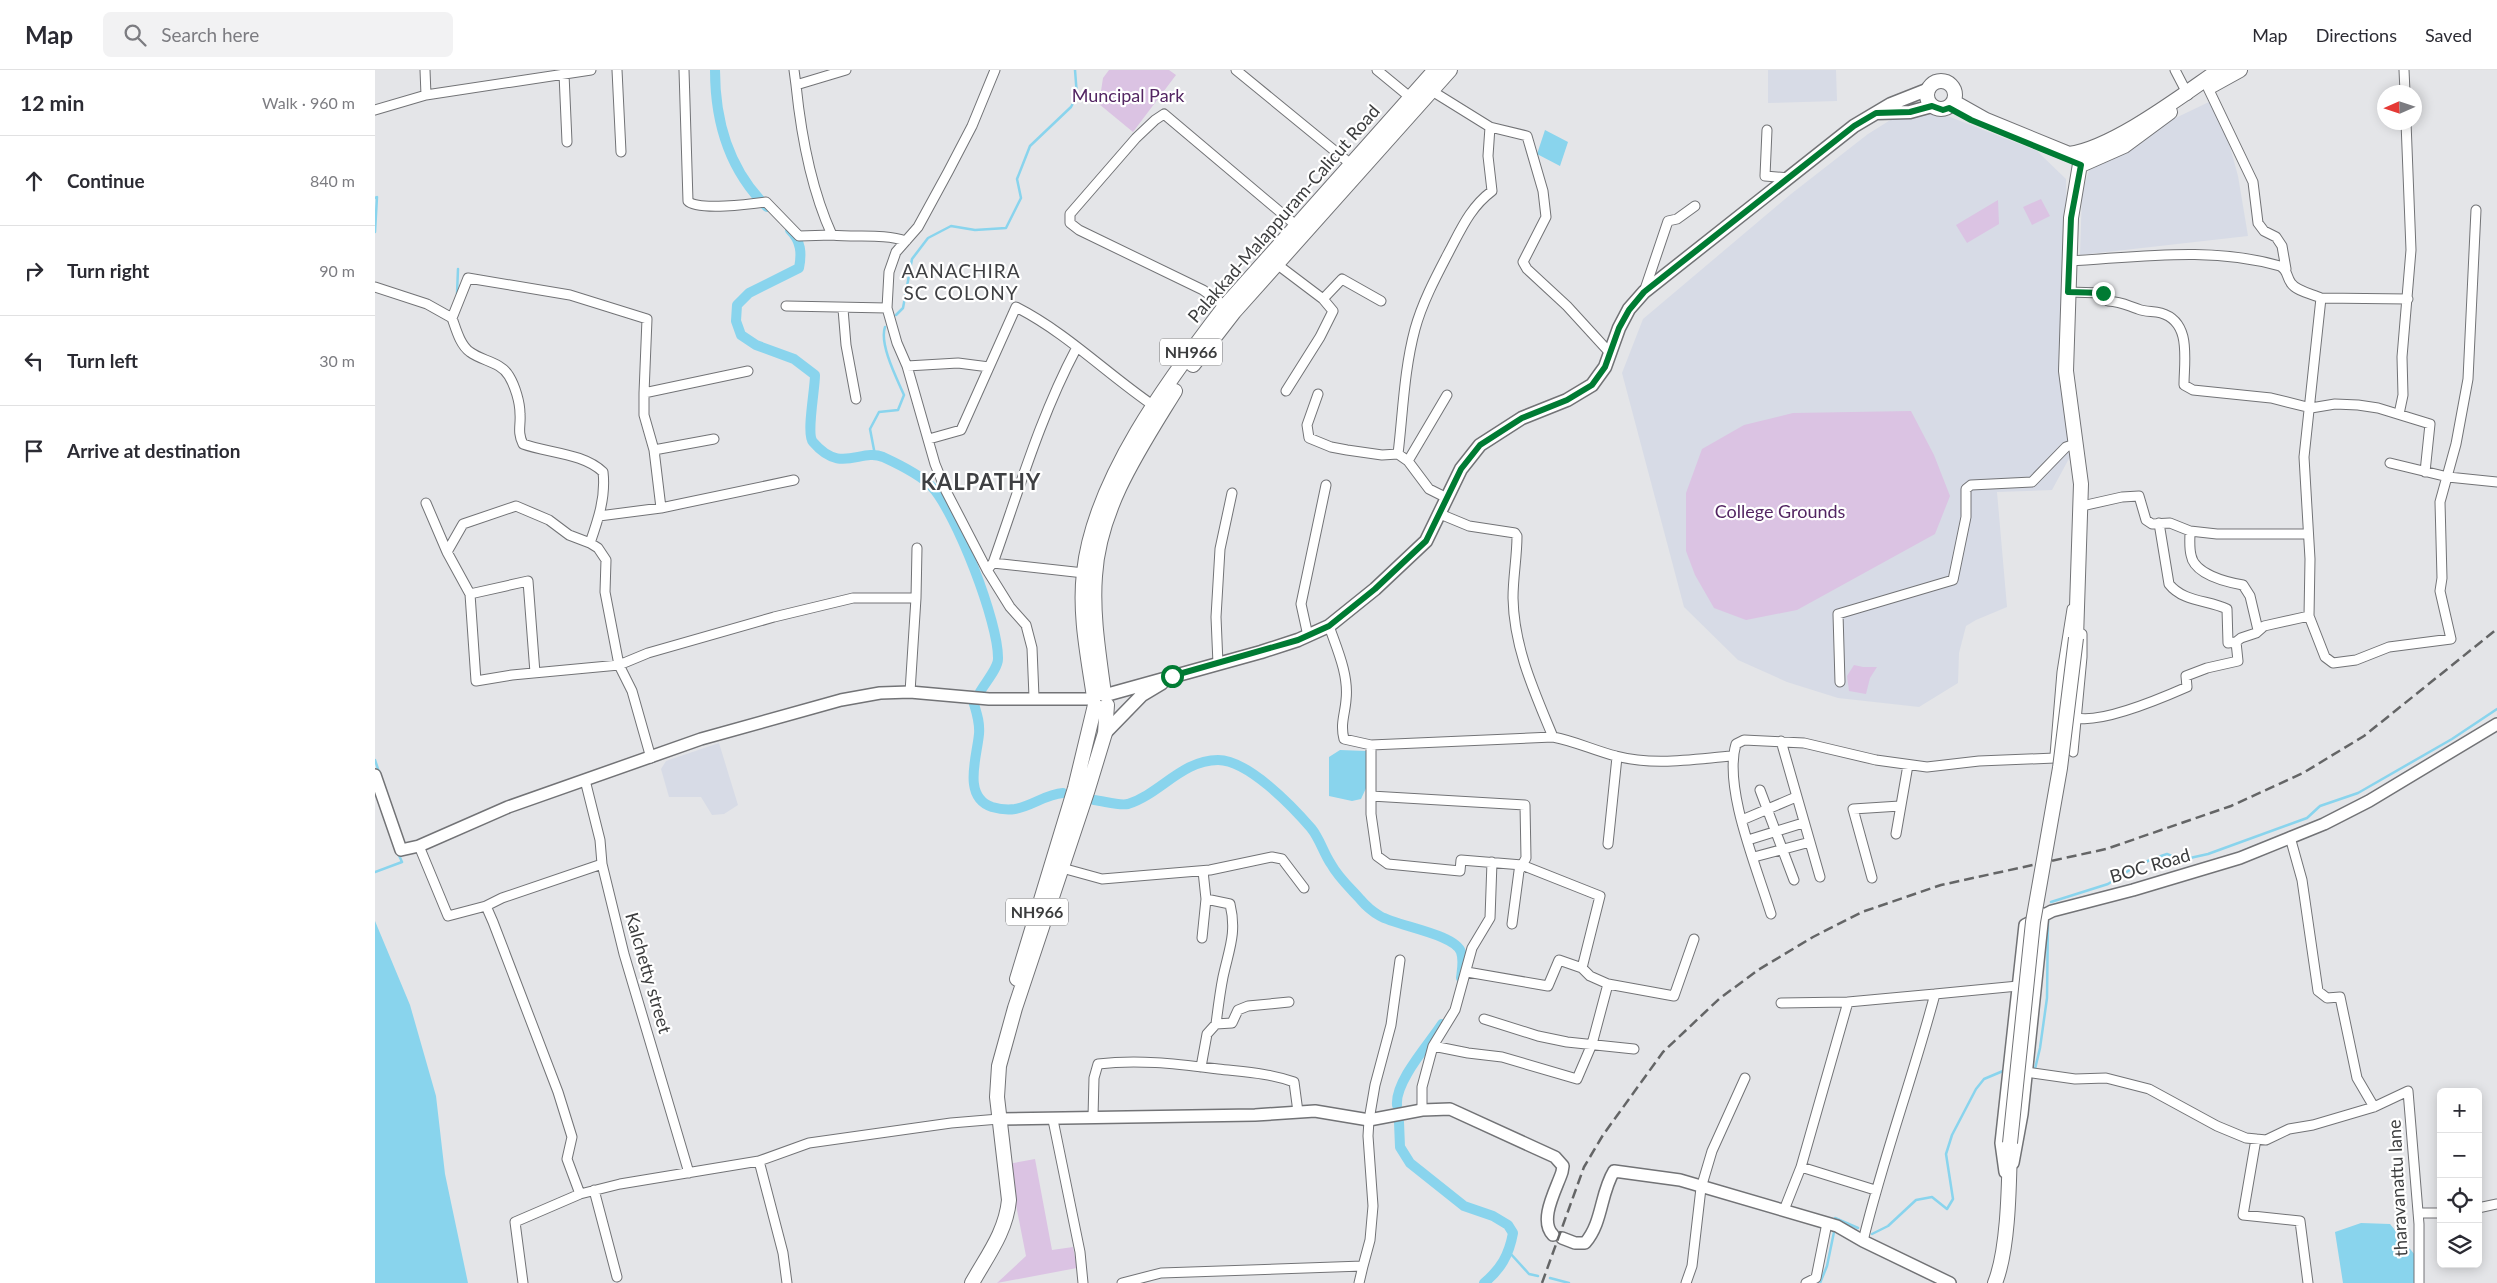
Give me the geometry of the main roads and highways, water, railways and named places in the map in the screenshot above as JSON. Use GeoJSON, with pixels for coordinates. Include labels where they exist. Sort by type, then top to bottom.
{"type":"FeatureCollection","features":[{"type":"Feature","properties":{"kind":"main road","name":"Palakkad-Malappuram-Calicut Road"},"geometry":{"type":"LineString","coordinates":[[996,1120],[997,1083],[1004,1047],[1105,733],[1100,699],[1084,624],[1084,574],[1089,542],[1099,513],[1131,445],[1154,406],[1196,344],[1225,306],[1298,227],[1435,70]]}},
{"type":"Feature","properties":{"kind":"main road","name":"Palakkad-Malappuram-Calicut Road"},"geometry":{"type":"LineString","coordinates":[[972,1283],[995,1246],[1009,1200],[991,1098],[993,1072],[1022,959],[1075,788],[1100,699],[1095,575],[1099,546],[1114,501],[1147,437],[1175,391],[1210,341],[1450,70]]}},
{"type":"Feature","properties":{"kind":"main road"},"geometry":{"type":"LineString","coordinates":[[1952,105],[1971,120],[2081,159],[2124,146],[2219,70]]}},
{"type":"Feature","properties":{"kind":"main road"},"geometry":{"type":"LineString","coordinates":[[2188,95],[2208,88],[2240,70]]}},
{"type":"Feature","properties":{"kind":"main road"},"geometry":{"type":"LineString","coordinates":[[1876,113],[1910,112],[1932,106],[1943,110],[1952,105],[1955,90],[1939,79]]}},
{"type":"Feature","properties":{"kind":"main road"},"geometry":{"type":"LineString","coordinates":[[1932,106],[1927,95],[1939,79]]}},
{"type":"Feature","properties":{"kind":"main road"},"geometry":{"type":"LineString","coordinates":[[1100,699],[1172,676],[1261,652],[1308,636],[1329,626],[1375,589],[1426,541],[1461,469],[1480,445],[1522,418],[1567,400],[1592,385],[1605,367],[1626,316],[1644,292],[1854,126],[1939,79]]}},
{"type":"Feature","properties":{"kind":"main road"},"geometry":{"type":"LineString","coordinates":[[1995,1283],[2002,1254],[2008,1197],[2010,1143],[2033,922],[2060,768],[2076,638],[2076,594],[2082,506],[2081,484],[2066,371],[2071,218],[2081,159]]}},
{"type":"Feature","properties":{"kind":"main road"},"geometry":{"type":"LineString","coordinates":[[1105,733],[1142,696],[1172,676]]}},
{"type":"Feature","properties":{"kind":"water"},"geometry":{"type":"Polygon","coordinates":[[[1545,130],[1568,142],[1560,166],[1537,154],[1545,130]]]}},
{"type":"Feature","properties":{"kind":"water"},"geometry":{"type":"Polygon","coordinates":[[[1340,750],[1366,751],[1367,786],[1361,799],[1352,801],[1329,796],[1329,757],[1340,750]]]}},
{"type":"Feature","properties":{"kind":"water"},"geometry":{"type":"Polygon","coordinates":[[[375,921],[410,1005],[436,1096],[445,1174],[468,1283],[375,1283],[375,921]]]}},
{"type":"Feature","properties":{"kind":"water"},"geometry":{"type":"Polygon","coordinates":[[[2361,1223],[2390,1224],[2415,1255],[2414,1283],[2343,1283],[2335,1232],[2361,1223]]]}},
{"type":"Feature","properties":{"kind":"waterway"},"geometry":{"type":"LineString","coordinates":[[715,70],[718,108],[727,144],[743,178],[767,207]]}},
{"type":"Feature","properties":{"kind":"waterway"},"geometry":{"type":"LineString","coordinates":[[896,315],[903,308],[912,259],[928,238],[951,226],[975,230],[1006,228],[1021,198],[1017,179],[1030,146],[1071,107],[1077,96],[1075,70]]}},
{"type":"Feature","properties":{"kind":"waterway"},"geometry":{"type":"LineString","coordinates":[[375,198],[377,197],[375,232]]}},
{"type":"Feature","properties":{"kind":"waterway"},"geometry":{"type":"LineString","coordinates":[[790,230],[794,234],[800,248],[799,268],[749,293],[737,305],[736,321],[741,335],[756,345],[794,359],[815,375],[810,430],[813,442],[823,452],[841,459],[875,455],[883,457],[922,479],[932,487],[942,500],[964,543],[974,569],[984,596],[996,642],[997,663],[980,692]]}},
{"type":"Feature","properties":{"kind":"waterway"},"geometry":{"type":"LineString","coordinates":[[457,294],[458,269]]}},
{"type":"Feature","properties":{"kind":"waterway"},"geometry":{"type":"LineString","coordinates":[[875,455],[870,429],[879,412],[898,410],[904,395],[893,371],[884,343],[885,327]]}},
{"type":"Feature","properties":{"kind":"waterway"},"geometry":{"type":"LineString","coordinates":[[974,704],[979,730],[973,775],[974,786],[977,795],[983,802],[995,808],[1015,809],[1063,793]]}},
{"type":"Feature","properties":{"kind":"waterway"},"geometry":{"type":"LineString","coordinates":[[2051,902],[2108,884],[2136,866],[2167,854],[2181,860],[2208,854],[2307,818],[2320,806],[2358,793],[2452,739],[2497,709]]}},
{"type":"Feature","properties":{"kind":"waterway"},"geometry":{"type":"LineString","coordinates":[[375,760],[379,772]]}},
{"type":"Feature","properties":{"kind":"waterway"},"geometry":{"type":"LineString","coordinates":[[1094,800],[1128,804],[1151,793],[1182,771],[1205,761],[1218,760],[1230,762],[1243,768],[1269,786],[1303,819],[1314,832],[1337,873],[1364,904],[1388,920],[1437,935],[1456,946],[1461,952],[1462,958],[1461,978]]}},
{"type":"Feature","properties":{"kind":"waterway"},"geometry":{"type":"LineString","coordinates":[[375,872],[402,862],[398,853]]}},
{"type":"Feature","properties":{"kind":"waterway"},"geometry":{"type":"LineString","coordinates":[[2035,1069],[2047,998],[2048,919]]}},
{"type":"Feature","properties":{"kind":"waterway"},"geometry":{"type":"LineString","coordinates":[[1397,1105],[1401,1085],[1407,1074],[1442,1024]]}},
{"type":"Feature","properties":{"kind":"waterway"},"geometry":{"type":"LineString","coordinates":[[1872,1234],[1888,1226],[1916,1200],[1932,1197],[1947,1209],[1953,1199],[1946,1154],[1952,1135],[1976,1089],[1984,1079],[2003,1071]]}},
{"type":"Feature","properties":{"kind":"waterway"},"geometry":{"type":"LineString","coordinates":[[1399,1122],[1400,1147],[1410,1163],[1464,1206],[1493,1216],[1508,1225],[1513,1233],[1503,1261],[1484,1283]]}},
{"type":"Feature","properties":{"kind":"waterway"},"geometry":{"type":"LineString","coordinates":[[1835,1218],[1858,1228]]}},
{"type":"Feature","properties":{"kind":"waterway"},"geometry":{"type":"LineString","coordinates":[[1820,1283],[1827,1266],[1834,1232]]}},
{"type":"Feature","properties":{"kind":"waterway"},"geometry":{"type":"LineString","coordinates":[[1510,1253],[1529,1274],[1538,1276]]}},
{"type":"Feature","properties":{"kind":"waterway"},"geometry":{"type":"LineString","coordinates":[[1550,1278],[1569,1283]]}},
{"type":"Feature","properties":{"kind":"railway"},"geometry":{"type":"LineString","coordinates":[[1542,1283],[1584,1167],[1603,1135],[1663,1052],[1719,999],[1758,970],[1813,937],[1862,912],[1941,885],[2106,849],[2231,806],[2303,773],[2364,736],[2497,629]]}},
{"type":"Feature","properties":{"kind":"district","name":"AANACHIRA SC COLONY"},"geometry":{"type":"Point","coordinates":[961,282]}},
{"type":"Feature","properties":{"kind":"district","name":"KALPATHY"},"geometry":{"type":"Point","coordinates":[981,482]}},
{"type":"Feature","properties":{"kind":"park label","name":"Muncipal Park"},"geometry":{"type":"Point","coordinates":[1128,96]}},
{"type":"Feature","properties":{"kind":"park label","name":"College Grounds"},"geometry":{"type":"Point","coordinates":[1780,512]}}]}
